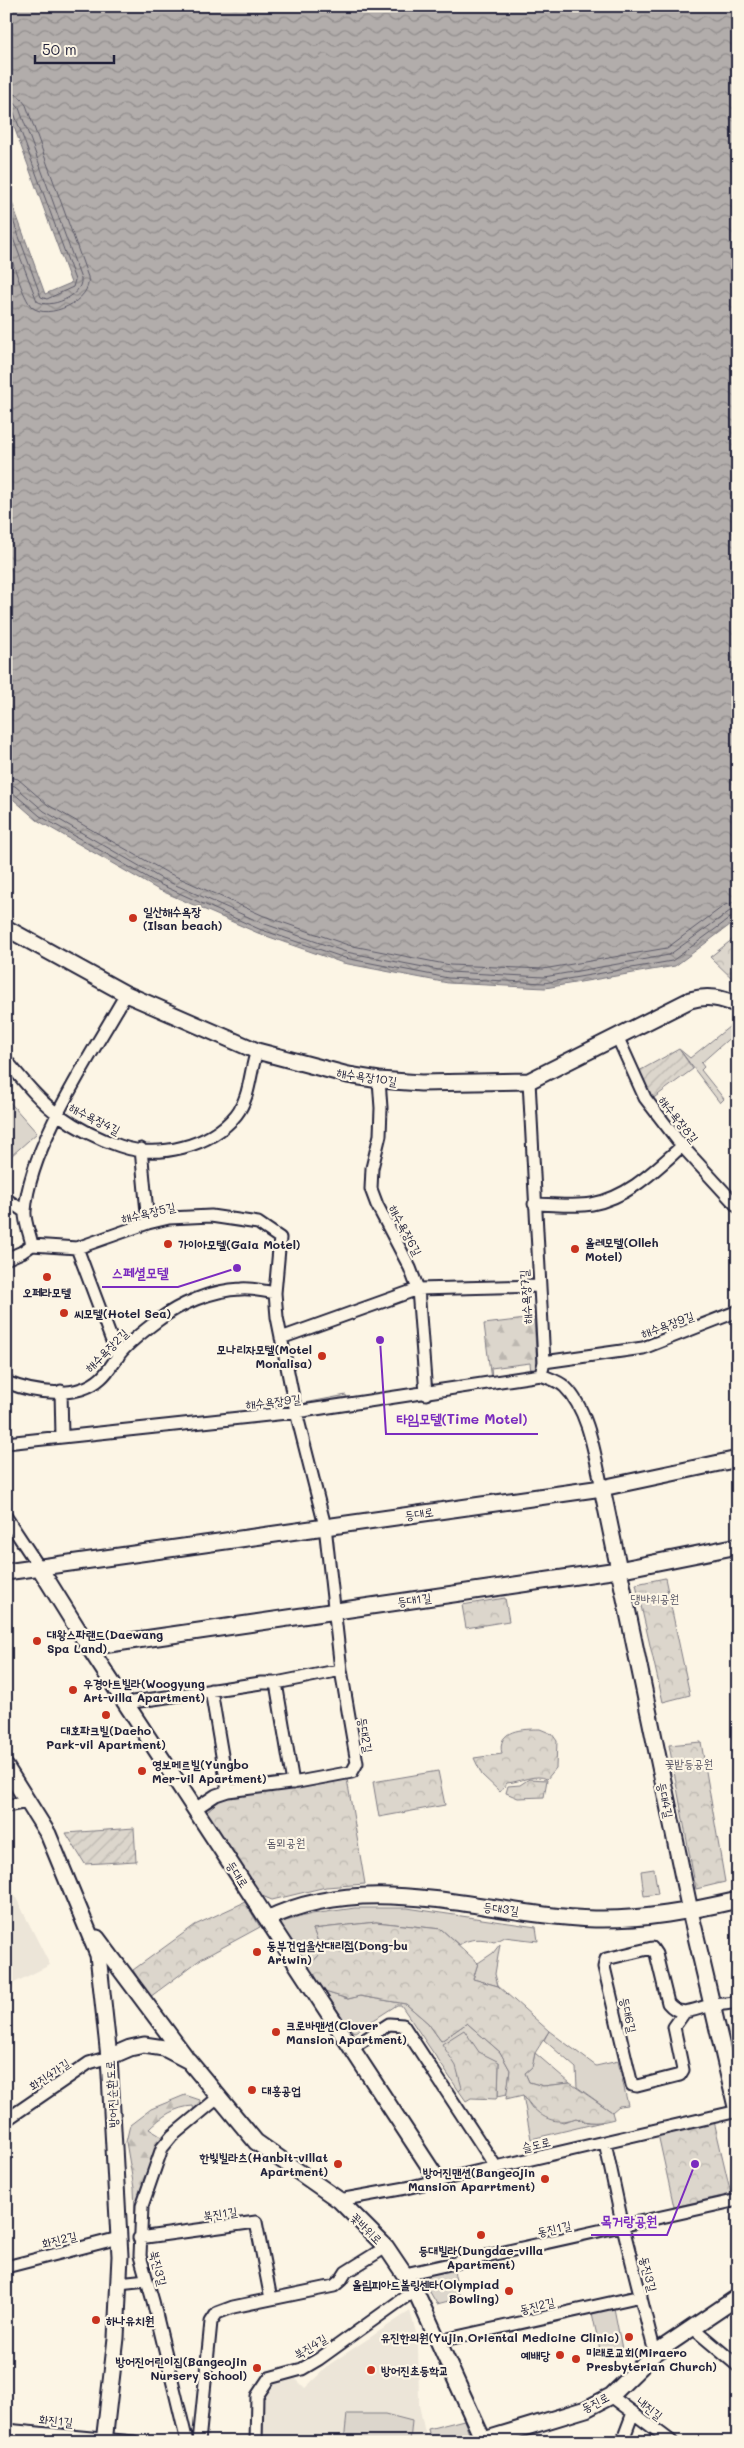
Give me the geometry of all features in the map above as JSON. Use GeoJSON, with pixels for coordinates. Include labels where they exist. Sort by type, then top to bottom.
{"type":"FeatureCollection","features":[{"type":"Feature","properties":{"kind":"street","name":"해수욕장10길"},"geometry":{"type":"LineString","coordinates":[[6,928],[126,994],[258,1051],[348,1075],[379,1080],[421,1083],[529,1081],[690,1000],[704,996],[722,998],[738,1005]]}},
{"type":"Feature","properties":{"kind":"street"},"geometry":{"type":"LineString","coordinates":[[6,1259],[32,1245],[25,1212],[33,1173],[58,1114],[126,994]]}},
{"type":"Feature","properties":{"kind":"street","name":"해수욕장8길"},"geometry":{"type":"LineString","coordinates":[[617,1036],[645,1098],[682,1146],[738,1207]]}},
{"type":"Feature","properties":{"kind":"street","name":"해수욕장4길"},"geometry":{"type":"LineString","coordinates":[[6,1060],[24,1081],[58,1114],[94,1136],[122,1147],[176,1149],[199,1143],[219,1131],[235,1116],[245,1100],[258,1051]]}},
{"type":"Feature","properties":{"kind":"street","name":"해수욕장6길"},"geometry":{"type":"LineString","coordinates":[[379,1080],[380,1136],[372,1168],[371,1189],[377,1205],[410,1268],[418,1289],[426,1394]]}},
{"type":"Feature","properties":{"kind":"street","name":"해수욕장7길"},"geometry":{"type":"LineString","coordinates":[[529,1081],[538,1286],[544,1362],[541,1375]]}},
{"type":"Feature","properties":{"kind":"street"},"geometry":{"type":"LineString","coordinates":[[534,1204],[591,1204],[619,1195],[642,1181],[682,1146]]}},
{"type":"Feature","properties":{"kind":"street"},"geometry":{"type":"LineString","coordinates":[[141,1149],[148,1223]]}},
{"type":"Feature","properties":{"kind":"street"},"geometry":{"type":"LineString","coordinates":[[6,1199],[25,1212]]}},
{"type":"Feature","properties":{"kind":"street","name":"해수욕장5길"},"geometry":{"type":"LineString","coordinates":[[32,1245],[77,1248],[148,1223],[169,1218],[211,1216],[258,1223],[280,1238],[276,1292],[281,1338],[296,1412],[324,1526],[335,1611]]}},
{"type":"Feature","properties":{"kind":"street"},"geometry":{"type":"LineString","coordinates":[[77,1248],[118,1357]]}},
{"type":"Feature","properties":{"kind":"street"},"geometry":{"type":"LineString","coordinates":[[281,1338],[418,1289],[538,1286]]}},
{"type":"Feature","properties":{"kind":"street","name":"해수욕장2길"},"geometry":{"type":"LineString","coordinates":[[6,1382],[26,1390],[61,1391],[82,1388],[99,1380],[122,1352],[158,1320],[201,1298],[242,1289],[276,1292]]}},
{"type":"Feature","properties":{"kind":"street","name":"해수욕장9길"},"geometry":{"type":"LineString","coordinates":[[544,1362],[642,1348],[738,1311]]}},
{"type":"Feature","properties":{"kind":"street"},"geometry":{"type":"LineString","coordinates":[[541,1375],[564,1386],[576,1401],[590,1435],[602,1488]]}},
{"type":"Feature","properties":{"kind":"street","name":"해수욕장9길"},"geometry":{"type":"LineString","coordinates":[[6,1443],[296,1412],[426,1394],[541,1375]]}},
{"type":"Feature","properties":{"kind":"street"},"geometry":{"type":"LineString","coordinates":[[61,1391],[62,1437]]}},
{"type":"Feature","properties":{"kind":"street","name":"등대로"},"geometry":{"type":"LineString","coordinates":[[6,1572],[602,1488],[738,1459]]}},
{"type":"Feature","properties":{"kind":"street","name":"등대4길"},"geometry":{"type":"LineString","coordinates":[[602,1488],[690,1911],[738,2111]]}},
{"type":"Feature","properties":{"kind":"street"},"geometry":{"type":"LineString","coordinates":[[6,1516],[39,1567]]}},
{"type":"Feature","properties":{"kind":"street","name":"등대1길"},"geometry":{"type":"LineString","coordinates":[[89,1647],[618,1570],[738,1546]]}},
{"type":"Feature","properties":{"kind":"street","name":"등대로"},"geometry":{"type":"LineString","coordinates":[[39,1567],[89,1647],[438,2180]]}},
{"type":"Feature","properties":{"kind":"street","name":"등대2길"},"geometry":{"type":"LineString","coordinates":[[195,1809],[216,1795],[228,1790],[292,1783],[354,1771],[356,1764],[341,1670],[335,1611]]}},
{"type":"Feature","properties":{"kind":"street"},"geometry":{"type":"LineString","coordinates":[[126,1703],[276,1682],[341,1670]]}},
{"type":"Feature","properties":{"kind":"street"},"geometry":{"type":"LineString","coordinates":[[276,1682],[292,1783]]}},
{"type":"Feature","properties":{"kind":"street"},"geometry":{"type":"LineString","coordinates":[[211,1690],[228,1790]]}},
{"type":"Feature","properties":{"kind":"street","name":"방어진순환도로"},"geometry":{"type":"LineString","coordinates":[[6,1768],[48,1834],[98,1955],[109,2057],[119,2238],[116,2338],[104,2440]]}},
{"type":"Feature","properties":{"kind":"street"},"geometry":{"type":"LineString","coordinates":[[6,1806],[28,1802]]}},
{"type":"Feature","properties":{"kind":"street","name":"등대3길"},"geometry":{"type":"LineString","coordinates":[[267,1919],[286,1910],[326,1899],[362,1896],[442,1900],[594,1919],[642,1918],[690,1911],[738,1900]]}},
{"type":"Feature","properties":{"kind":"street","name":"꽃바위로"},"geometry":{"type":"LineString","coordinates":[[85,1923],[188,2061],[256,2142],[340,2200],[386,2247],[416,2290],[484,2441]]}},
{"type":"Feature","properties":{"kind":"street","name":"등대6길"},"geometry":{"type":"LineString","coordinates":[[652,1948],[656,1954],[668,2003],[673,2010],[684,2013],[674,2026],[683,2070],[680,2075],[638,2086],[632,2085],[604,1967],[606,1959],[652,1948]]}},
{"type":"Feature","properties":{"kind":"street"},"geometry":{"type":"LineString","coordinates":[[684,2013],[712,2005],[738,2002]]}},
{"type":"Feature","properties":{"kind":"street"},"geometry":{"type":"LineString","coordinates":[[352,2048],[389,2024],[404,2025],[496,2167]]}},
{"type":"Feature","properties":{"kind":"street","name":"꽃바위로"},"geometry":{"type":"LineString","coordinates":[[109,2057],[130,2048],[144,2045],[164,2048],[188,2061]]}},
{"type":"Feature","properties":{"kind":"street","name":"화진4가길"},"geometry":{"type":"LineString","coordinates":[[6,2120],[90,2063],[109,2057]]}},
{"type":"Feature","properties":{"kind":"street","name":"북진3길"},"geometry":{"type":"LineString","coordinates":[[187,2442],[140,2256],[139,2238],[142,2206],[162,2148],[172,2136],[219,2097]]}},
{"type":"Feature","properties":{"kind":"street","name":"슬도로"},"geometry":{"type":"LineString","coordinates":[[340,2200],[438,2180],[738,2111]]}},
{"type":"Feature","properties":{"kind":"street","name":"동진3길"},"geometry":{"type":"LineString","coordinates":[[605,2142],[623,2227],[655,2353]]}},
{"type":"Feature","properties":{"kind":"street","name":"동진1길"},"geometry":{"type":"LineString","coordinates":[[405,2274],[738,2200]]}},
{"type":"Feature","properties":{"kind":"street","name":"북진1길"},"geometry":{"type":"LineString","coordinates":[[139,2238],[256,2222],[271,2299]]}},
{"type":"Feature","properties":{"kind":"street","name":"화진2길"},"geometry":{"type":"LineString","coordinates":[[6,2267],[119,2238]]}},
{"type":"Feature","properties":{"kind":"street"},"geometry":{"type":"LineString","coordinates":[[199,2442],[211,2322],[217,2313],[233,2307],[334,2286],[346,2272],[386,2247]]}},
{"type":"Feature","properties":{"kind":"street"},"geometry":{"type":"LineString","coordinates":[[119,2283],[147,2280]]}},
{"type":"Feature","properties":{"kind":"street","name":"북진4길"},"geometry":{"type":"LineString","coordinates":[[256,2442],[257,2396],[269,2378],[302,2369],[416,2290]]}},
{"type":"Feature","properties":{"kind":"street","name":"동진2길"},"geometry":{"type":"LineString","coordinates":[[439,2342],[640,2296]]}},
{"type":"Feature","properties":{"kind":"street","name":"동진로"},"geometry":{"type":"LineString","coordinates":[[484,2441],[586,2409],[611,2396],[655,2353],[738,2297]]}},
{"type":"Feature","properties":{"kind":"street"},"geometry":{"type":"LineString","coordinates":[[693,2328],[738,2366]]}},
{"type":"Feature","properties":{"kind":"street","name":"내진길"},"geometry":{"type":"LineString","coordinates":[[611,2396],[672,2442]]}},
{"type":"Feature","properties":{"kind":"street"},"geometry":{"type":"LineString","coordinates":[[622,2442],[633,2413]]}},
{"type":"Feature","properties":{"kind":"street","name":"화진1길"},"geometry":{"type":"LineString","coordinates":[[6,2430],[134,2442]]}},
{"type":"Feature","properties":{"kind":"shaded area"},"geometry":{"type":"Polygon","coordinates":[[[10,1886],[50,1965],[6,1987],[6,1888],[10,1886]]]}},
{"type":"Feature","properties":{"kind":"shaded area","name":"방어진초등학교"},"geometry":{"type":"Polygon","coordinates":[[[410,2311],[418,2340],[419,2405],[427,2442],[260,2442],[265,2389],[269,2381],[293,2376],[305,2388],[330,2364],[410,2311]]]}},
{"type":"Feature","properties":{"kind":"green space"},"geometry":{"type":"Polygon","coordinates":[[[738,935],[738,984],[710,957],[738,935]]]}},
{"type":"Feature","properties":{"kind":"green space"},"geometry":{"type":"Polygon","coordinates":[[[734,1023],[738,1028],[738,1038],[734,1034],[701,1063],[704,1067],[701,1070],[724,1099],[720,1103],[679,1049],[690,1058],[734,1023]]]}},
{"type":"Feature","properties":{"kind":"green space"},"geometry":{"type":"Polygon","coordinates":[[[679,1049],[693,1069],[651,1100],[639,1071],[679,1049]]]}},
{"type":"Feature","properties":{"kind":"green space"},"geometry":{"type":"Polygon","coordinates":[[[6,1098],[37,1133],[11,1156],[6,1150],[6,1098]]]}},
{"type":"Feature","properties":{"kind":"green space"},"geometry":{"type":"Polygon","coordinates":[[[534,1318],[537,1366],[532,1373],[491,1380],[484,1324],[534,1318]],[[530,1363],[491,1368],[492,1379],[531,1372],[530,1363]]]}},
{"type":"Feature","properties":{"kind":"green space"},"geometry":{"type":"Polygon","coordinates":[[[346,1395],[347,1401],[307,1407],[305,1403],[346,1395]]]}},
{"type":"Feature","properties":{"kind":"green space","name":"댕바위공원"},"geometry":{"type":"Polygon","coordinates":[[[665,1578],[690,1695],[663,1702],[636,1584],[665,1578]]]}},
{"type":"Feature","properties":{"kind":"green space"},"geometry":{"type":"Polygon","coordinates":[[[505,1598],[509,1621],[466,1628],[462,1605],[505,1598]]]}},
{"type":"Feature","properties":{"kind":"green space"},"geometry":{"type":"Polygon","coordinates":[[[540,1729],[552,1734],[557,1741],[556,1768],[547,1779],[533,1777],[507,1783],[500,1792],[482,1775],[474,1758],[502,1754],[501,1746],[503,1740],[512,1732],[540,1729]]]}},
{"type":"Feature","properties":{"kind":"green space","name":"꽃받등공원"},"geometry":{"type":"Polygon","coordinates":[[[701,1742],[725,1882],[696,1889],[669,1745],[701,1742]]]}},
{"type":"Feature","properties":{"kind":"green space"},"geometry":{"type":"Polygon","coordinates":[[[438,1771],[445,1805],[379,1817],[373,1782],[438,1771]]]}},
{"type":"Feature","properties":{"kind":"green space","name":"돔뫼공원"},"geometry":{"type":"Polygon","coordinates":[[[347,1779],[365,1884],[326,1887],[272,1900],[257,1894],[203,1816],[219,1799],[347,1779]]]}},
{"type":"Feature","properties":{"kind":"green space"},"geometry":{"type":"Polygon","coordinates":[[[529,1779],[547,1780],[544,1797],[518,1798],[506,1793],[508,1786],[520,1785],[529,1779]]]}},
{"type":"Feature","properties":{"kind":"green space"},"geometry":{"type":"Polygon","coordinates":[[[134,1828],[136,1861],[85,1864],[66,1833],[134,1828]]]}},
{"type":"Feature","properties":{"kind":"green space"},"geometry":{"type":"Polygon","coordinates":[[[654,1869],[658,1894],[644,1896],[641,1871],[654,1869]]]}},
{"type":"Feature","properties":{"kind":"green space"},"geometry":{"type":"Polygon","coordinates":[[[245,1902],[260,1927],[201,1959],[150,1997],[133,1970],[195,1925],[245,1902]]]}},
{"type":"Feature","properties":{"kind":"green space"},"geometry":{"type":"Polygon","coordinates":[[[355,1908],[407,1908],[536,1927],[538,1941],[504,1937],[494,1942],[476,1939],[459,1945],[441,1929],[376,1922],[313,1929],[322,1952],[307,1968],[281,1929],[282,1922],[312,1914],[355,1908]]]}},
{"type":"Feature","properties":{"kind":"green space"},"geometry":{"type":"Polygon","coordinates":[[[376,1922],[441,1929],[478,1963],[473,1979],[498,1986],[549,2031],[535,2053],[532,2067],[525,2073],[529,2082],[543,2086],[570,2083],[612,2112],[614,2119],[595,2122],[576,2118],[559,2121],[552,2120],[539,2113],[523,2095],[506,2099],[510,2070],[500,2052],[467,2023],[441,2041],[428,2023],[406,2004],[360,1996],[348,1999],[325,1992],[307,1968],[322,1952],[313,1929],[376,1922]]]}},
{"type":"Feature","properties":{"kind":"green space"},"geometry":{"type":"Polygon","coordinates":[[[500,1944],[495,1974],[498,1986],[473,1979],[478,1963],[493,1953],[500,1944]]]}},
{"type":"Feature","properties":{"kind":"green space"},"geometry":{"type":"Polygon","coordinates":[[[325,1992],[348,1999],[360,1996],[406,2004],[428,2023],[441,2041],[467,2023],[500,2052],[510,2070],[507,2094],[498,2096],[499,2062],[459,2091],[401,2005],[397,2005],[355,2032],[352,2031],[325,1992]]]}},
{"type":"Feature","properties":{"kind":"green space"},"geometry":{"type":"Polygon","coordinates":[[[464,2030],[479,2052],[499,2062],[498,2096],[496,2099],[471,2098],[466,2101],[459,2091],[462,2088],[456,2066],[442,2044],[464,2030]]]}},
{"type":"Feature","properties":{"kind":"green space"},"geometry":{"type":"Polygon","coordinates":[[[549,2031],[596,2066],[618,2061],[628,2105],[619,2106],[612,2112],[577,2087],[576,2068],[544,2040],[549,2031]]]}},
{"type":"Feature","properties":{"kind":"green space"},"geometry":{"type":"Polygon","coordinates":[[[535,2053],[570,2083],[543,2086],[529,2082],[525,2073],[532,2067],[535,2053]]]}},
{"type":"Feature","properties":{"kind":"green space"},"geometry":{"type":"Polygon","coordinates":[[[185,2095],[200,2100],[199,2107],[194,2112],[193,2106],[175,2110],[164,2116],[149,2129],[162,2137],[136,2239],[134,2188],[126,2142],[130,2125],[151,2109],[185,2095]]]}},
{"type":"Feature","properties":{"kind":"green space"},"geometry":{"type":"Polygon","coordinates":[[[523,2095],[532,2108],[563,2122],[576,2118],[585,2122],[602,2122],[531,2139],[523,2095]]]}},
{"type":"Feature","properties":{"kind":"green space"},"geometry":{"type":"Polygon","coordinates":[[[714,2121],[731,2194],[674,2207],[658,2134],[714,2121]]]}},
{"type":"Feature","properties":{"kind":"green space"},"geometry":{"type":"Polygon","coordinates":[[[453,2267],[460,2298],[437,2304],[420,2275],[453,2267]]]}},
{"type":"Feature","properties":{"kind":"green space"},"geometry":{"type":"Polygon","coordinates":[[[614,2308],[622,2349],[601,2354],[592,2313],[614,2308]]]}},
{"type":"Feature","properties":{"kind":"green space"},"geometry":{"type":"Polygon","coordinates":[[[347,2414],[385,2414],[412,2421],[410,2442],[344,2442],[347,2414]]]}},
{"type":"Feature","properties":{"kind":"green space"},"geometry":{"type":"Polygon","coordinates":[[[464,2420],[472,2442],[431,2442],[428,2429],[464,2420]]]}},
{"type":"Feature","properties":{"kind":"water"},"geometry":{"type":"Polygon","coordinates":[[[6,6],[738,6],[738,919],[675,966],[545,988],[448,983],[343,963],[258,933],[157,889],[37,820],[6,793],[6,186],[45,294],[71,283],[6,105],[6,6]]]}},
{"type":"Feature","properties":{"kind":"place","name":"일산해수욕장 (Ilsan beach)"},"geometry":{"type":"Point","coordinates":[133,918]}},
{"type":"Feature","properties":{"kind":"place","name":"가이아모텔(Gaia Motel)"},"geometry":{"type":"Point","coordinates":[168,1244]}},
{"type":"Feature","properties":{"kind":"place","name":"올레모텔(Olleh Motel)"},"geometry":{"type":"Point","coordinates":[575,1249]}},
{"type":"Feature","properties":{"kind":"place","name":"스페셜모텔"},"geometry":{"type":"Point","coordinates":[237,1268]}},
{"type":"Feature","properties":{"kind":"place","name":"오페라모텔"},"geometry":{"type":"Point","coordinates":[47,1277]}},
{"type":"Feature","properties":{"kind":"place","name":"씨모텔(Hotel Sea)"},"geometry":{"type":"Point","coordinates":[64,1313]}},
{"type":"Feature","properties":{"kind":"place","name":"타임모텔(Time Motel)"},"geometry":{"type":"Point","coordinates":[380,1340]}},
{"type":"Feature","properties":{"kind":"place","name":"모나리자모텔(Motel Monalisa)"},"geometry":{"type":"Point","coordinates":[322,1356]}},
{"type":"Feature","properties":{"kind":"place","name":"대왕스파랜드(Daewang Spa Land)"},"geometry":{"type":"Point","coordinates":[37,1641]}},
{"type":"Feature","properties":{"kind":"place","name":"우경아트빌라(Woogyung Art-villa Apartment)"},"geometry":{"type":"Point","coordinates":[73,1690]}},
{"type":"Feature","properties":{"kind":"place","name":"대호파크빌(Daeho Park-vil Apartment)"},"geometry":{"type":"Point","coordinates":[106,1715]}},
{"type":"Feature","properties":{"kind":"place","name":"영보메르빌(Yungbo Mer-vil Apartment)"},"geometry":{"type":"Point","coordinates":[142,1771]}},
{"type":"Feature","properties":{"kind":"place","name":"동부건업울산대리점(Dong-bu Artwin)"},"geometry":{"type":"Point","coordinates":[257,1952]}},
{"type":"Feature","properties":{"kind":"place","name":"크로바맨션(Clover Mansion Apartment)"},"geometry":{"type":"Point","coordinates":[276,2032]}},
{"type":"Feature","properties":{"kind":"place","name":"대흥공업"},"geometry":{"type":"Point","coordinates":[252,2090]}},
{"type":"Feature","properties":{"kind":"place","name":"한빛빌라츠(Hanbit-villat Apartment)"},"geometry":{"type":"Point","coordinates":[338,2164]}},
{"type":"Feature","properties":{"kind":"place","name":"목거랑공원"},"geometry":{"type":"Point","coordinates":[695,2164]}},
{"type":"Feature","properties":{"kind":"place","name":"방어진맨션(Bangeojin Mansion Aparrtment)"},"geometry":{"type":"Point","coordinates":[545,2179]}},
{"type":"Feature","properties":{"kind":"place","name":"등대빌라(Dungdae-villa Apartment)"},"geometry":{"type":"Point","coordinates":[481,2235]}},
{"type":"Feature","properties":{"kind":"place","name":"올림피아드볼링센타(Olympiad Bowling)"},"geometry":{"type":"Point","coordinates":[509,2291]}},
{"type":"Feature","properties":{"kind":"place","name":"하나유치원"},"geometry":{"type":"Point","coordinates":[96,2320]}},
{"type":"Feature","properties":{"kind":"place","name":"유진한의원(Yujin Oriental Medicine Clinic)"},"geometry":{"type":"Point","coordinates":[629,2337]}},
{"type":"Feature","properties":{"kind":"place","name":"예배당"},"geometry":{"type":"Point","coordinates":[560,2355]}},
{"type":"Feature","properties":{"kind":"place","name":"미래로교회(Miraero Presbyterian Church)"},"geometry":{"type":"Point","coordinates":[576,2359]}},
{"type":"Feature","properties":{"kind":"place","name":"방어진어린이집(Bangeojin Nursery School)"},"geometry":{"type":"Point","coordinates":[257,2368]}},
{"type":"Feature","properties":{"kind":"place","name":"방어진초등학교"},"geometry":{"type":"Point","coordinates":[371,2370]}}]}
